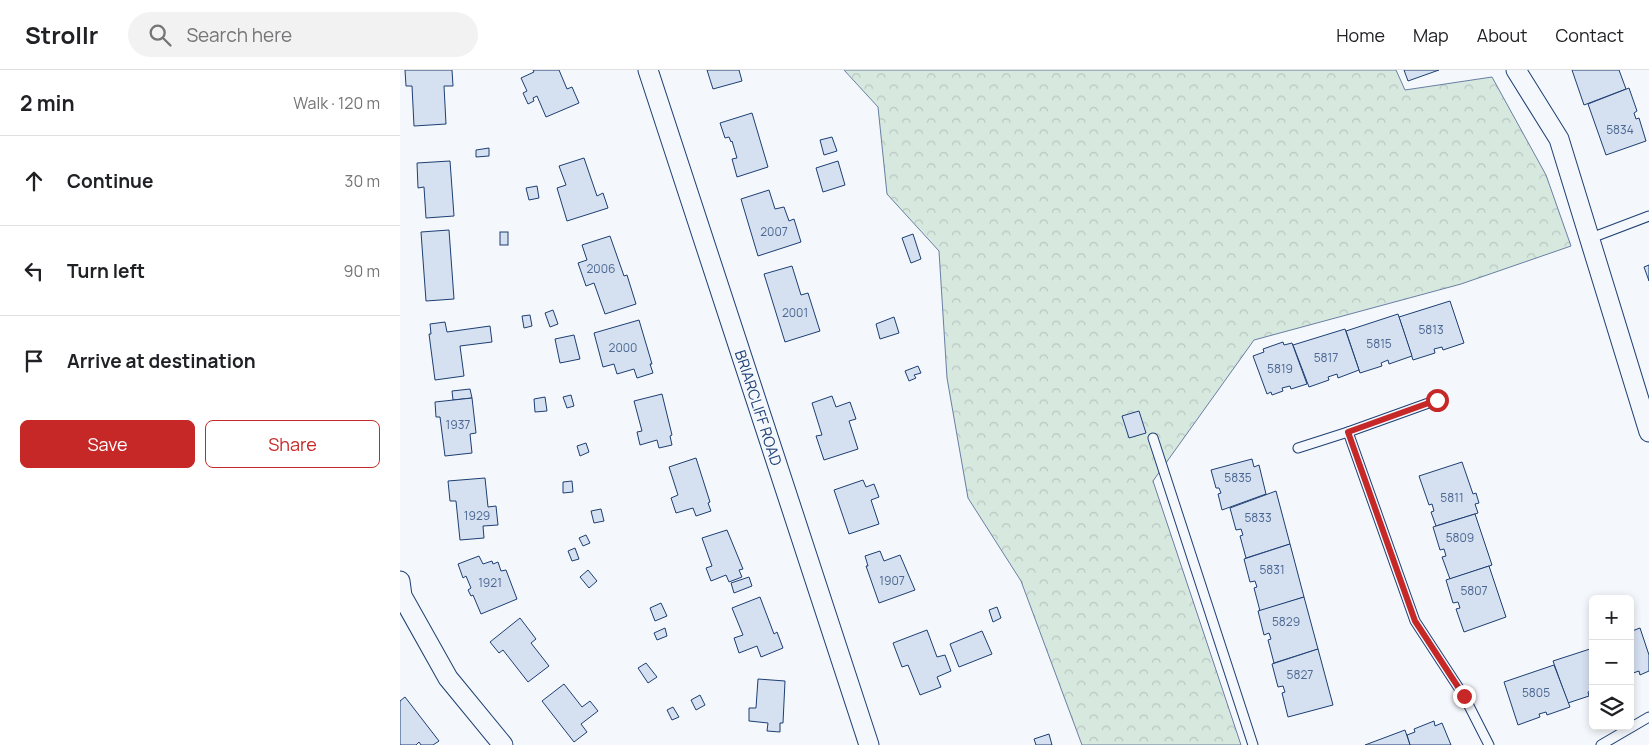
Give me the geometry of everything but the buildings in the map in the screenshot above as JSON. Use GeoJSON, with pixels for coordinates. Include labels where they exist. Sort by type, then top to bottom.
{"type":"FeatureCollection","features":[{"type":"Feature","properties":{"kind":"street","name":"BRIARCLIFF ROAD"},"geometry":{"type":"LineString","coordinates":[[648,70],[869,745]]}},
{"type":"Feature","properties":{"kind":"street"},"geometry":{"type":"LineString","coordinates":[[1516,70],[1559,139],[1649,432]]}},
{"type":"Feature","properties":{"kind":"street"},"geometry":{"type":"LineString","coordinates":[[400,581],[402,596],[448,678],[503,745]]}},
{"type":"Feature","properties":{"kind":"lane"},"geometry":{"type":"LineString","coordinates":[[1590,238],[1649,216]]}},
{"type":"Feature","properties":{"kind":"lane"},"geometry":{"type":"LineString","coordinates":[[1298,448],[1437,400]]}},
{"type":"Feature","properties":{"kind":"lane"},"geometry":{"type":"LineString","coordinates":[[1348,432],[1415,621],[1464,696],[1489,745]]}},
{"type":"Feature","properties":{"kind":"lane"},"geometry":{"type":"LineString","coordinates":[[1153,438],[1254,745]]}},
{"type":"Feature","properties":{"kind":"lane"},"geometry":{"type":"LineString","coordinates":[[1602,745],[1649,717]]}},
{"type":"Feature","properties":{"kind":"green space"},"geometry":{"type":"Polygon","coordinates":[[[844,70],[1396,70],[1405,90],[1492,77],[1546,175],[1571,246],[1461,284],[1254,340],[1153,481],[1241,745],[1082,745],[1021,581],[968,498],[947,378],[939,251],[887,194],[878,107],[844,70]]]}},
{"type":"Feature","properties":{"kind":"route"},"geometry":{"type":"LineString","coordinates":[[1437,400],[1348,432],[1415,621],[1464,696]]}}]}
